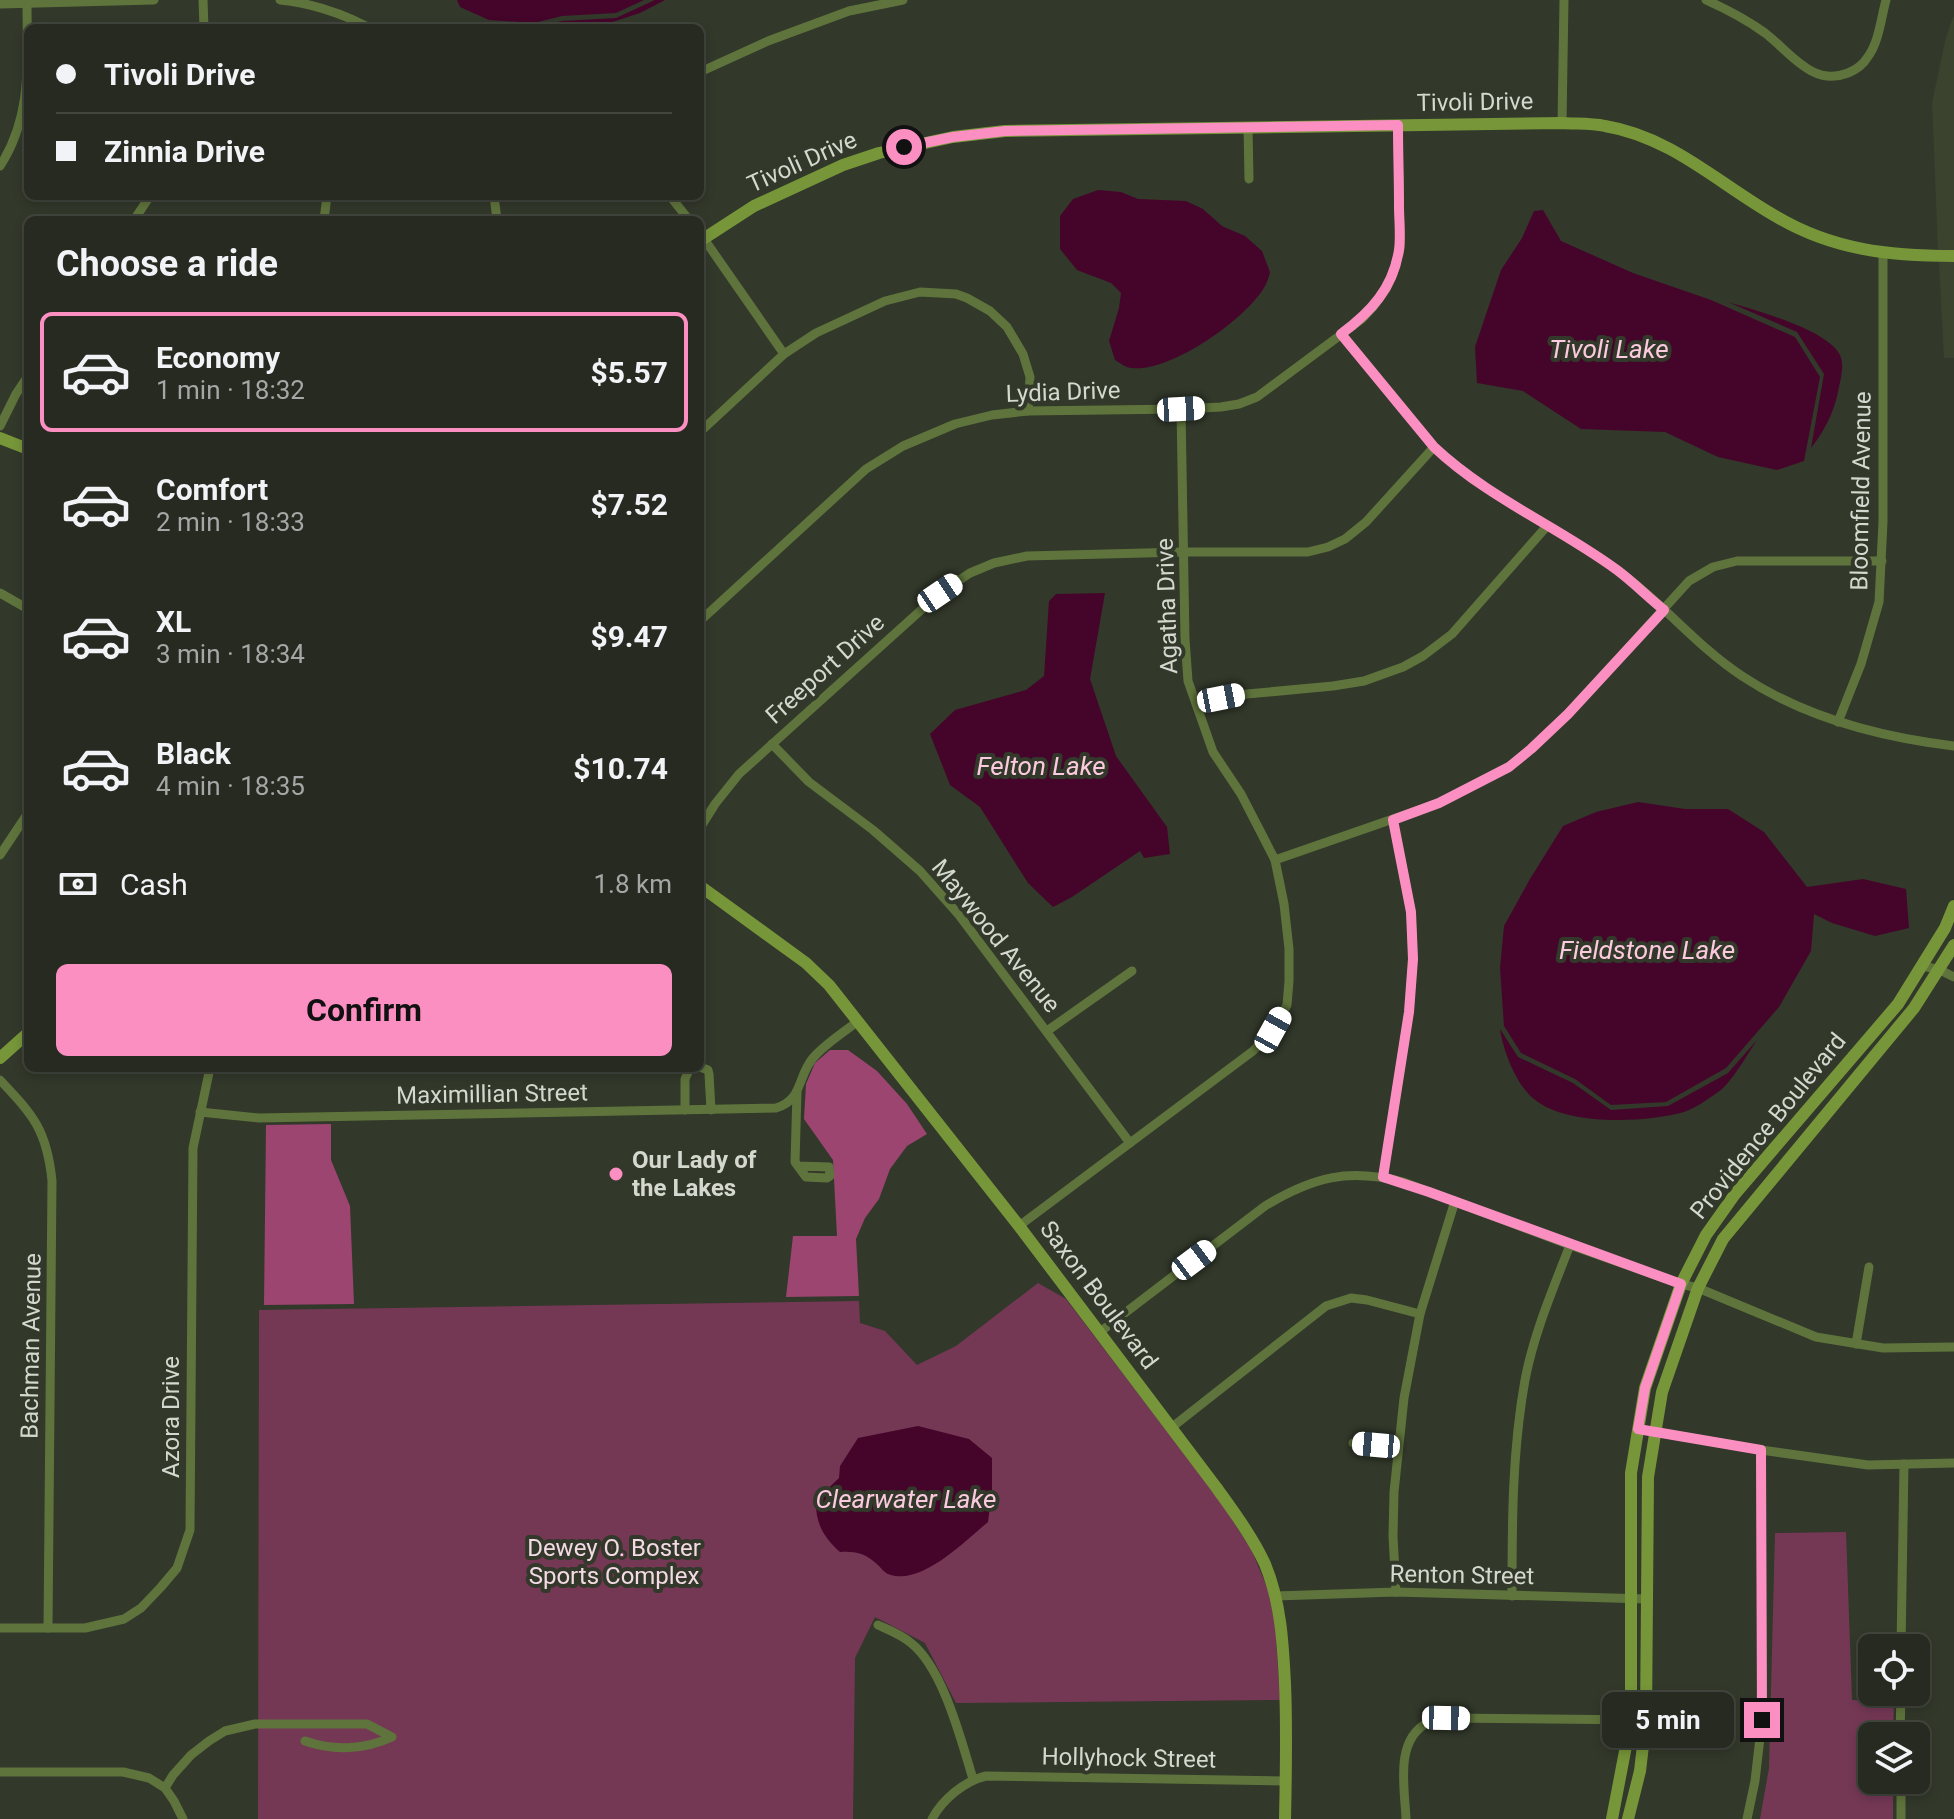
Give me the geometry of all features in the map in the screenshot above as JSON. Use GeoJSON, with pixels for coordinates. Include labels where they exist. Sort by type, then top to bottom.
{"type":"FeatureCollection","features":[{"type":"Feature","properties":{"kind":"main road","name":"Tivoli Drive"},"geometry":{"type":"LineString","coordinates":[[704,236],[754,206],[843,165],[879,153],[953,137],[1005,131],[1562,123],[1605,126],[1644,137],[1681,154],[1777,218],[1812,235],[1883,254],[1954,256]]}},
{"type":"Feature","properties":{"kind":"main road"},"geometry":{"type":"LineString","coordinates":[[0,438],[24,447]]}},
{"type":"Feature","properties":{"kind":"main road","name":"Saxon Boulevard"},"geometry":{"type":"LineString","coordinates":[[704,889],[806,963],[829,985],[1100,1332],[1246,1531],[1264,1563],[1276,1596],[1281,1623],[1285,1819]]}},
{"type":"Feature","properties":{"kind":"main road","name":"Providence Boulevard"},"geometry":{"type":"LineString","coordinates":[[1612,1819],[1631,1720],[1631,1473],[1645,1388],[1681,1284],[1706,1235],[1735,1194],[1898,1004],[1945,928],[1954,906]]}},
{"type":"Feature","properties":{"kind":"main road","name":"Providence Boulevard"},"geometry":{"type":"LineString","coordinates":[[1628,1819],[1640,1771],[1646,1720],[1648,1477],[1662,1392],[1698,1288],[1723,1239],[1914,1008],[1954,945]]}},
{"type":"Feature","properties":{"kind":"main road"},"geometry":{"type":"LineString","coordinates":[[0,1058],[24,1037]]}},
{"type":"Feature","properties":{"kind":"street"},"geometry":{"type":"LineString","coordinates":[[0,4],[154,0]]}},
{"type":"Feature","properties":{"kind":"street"},"geometry":{"type":"LineString","coordinates":[[203,0],[204,24]]}},
{"type":"Feature","properties":{"kind":"street"},"geometry":{"type":"LineString","coordinates":[[280,0],[330,10],[361,24]]}},
{"type":"Feature","properties":{"kind":"street"},"geometry":{"type":"LineString","coordinates":[[704,70],[768,41],[849,11],[903,0]]}},
{"type":"Feature","properties":{"kind":"street"},"geometry":{"type":"LineString","coordinates":[[1562,123],[1564,0]]}},
{"type":"Feature","properties":{"kind":"street"},"geometry":{"type":"LineString","coordinates":[[1706,0],[1729,10],[1765,33],[1802,66],[1827,76],[1843,75],[1866,61],[1873,49],[1886,0]]}},
{"type":"Feature","properties":{"kind":"street"},"geometry":{"type":"LineString","coordinates":[[27,3],[27,24]]}},
{"type":"Feature","properties":{"kind":"street"},"geometry":{"type":"LineString","coordinates":[[0,166],[12,148],[24,105]]}},
{"type":"Feature","properties":{"kind":"street","name":"Lydia Drive"},"geometry":{"type":"LineString","coordinates":[[704,617],[866,469],[903,446],[955,424],[1028,411],[1221,407],[1257,397],[1362,319],[1386,289],[1400,248],[1398,125]]}},
{"type":"Feature","properties":{"kind":"street"},"geometry":{"type":"LineString","coordinates":[[1248,127],[1249,179]]}},
{"type":"Feature","properties":{"kind":"street"},"geometry":{"type":"LineString","coordinates":[[673,200],[686,216]]}},
{"type":"Feature","properties":{"kind":"street"},"geometry":{"type":"LineString","coordinates":[[704,242],[784,354]]}},
{"type":"Feature","properties":{"kind":"street","name":"Bloomfield Avenue"},"geometry":{"type":"LineString","coordinates":[[1838,722],[1861,664],[1879,602],[1883,522],[1883,254]]}},
{"type":"Feature","properties":{"kind":"street"},"geometry":{"type":"LineString","coordinates":[[704,428],[784,354],[816,333],[885,301],[920,292],[956,294],[967,298],[990,311],[1007,327],[1023,354],[1030,377],[1028,411]]}},
{"type":"Feature","properties":{"kind":"street"},"geometry":{"type":"LineString","coordinates":[[1341,334],[1447,459],[1495,495],[1617,570],[1741,676],[1791,703],[1838,722],[1918,742],[1954,746]]}},
{"type":"Feature","properties":{"kind":"street"},"geometry":{"type":"LineString","coordinates":[[0,426],[24,382]]}},
{"type":"Feature","properties":{"kind":"street","name":"Agatha Drive"},"geometry":{"type":"LineString","coordinates":[[1019,1226],[1253,1051],[1273,1030],[1287,1005],[1289,949],[1275,860],[1241,794],[1213,752],[1188,681],[1181,409]]}},
{"type":"Feature","properties":{"kind":"street","name":"Freeport Drive"},"geometry":{"type":"LineString","coordinates":[[704,822],[739,774],[940,593],[970,573],[994,563],[1027,556],[1308,552],[1328,547],[1345,539],[1366,522],[1434,447]]}},
{"type":"Feature","properties":{"kind":"street"},"geometry":{"type":"LineString","coordinates":[[1196,703],[1364,681],[1403,667],[1452,634],[1547,526]]}},
{"type":"Feature","properties":{"kind":"street"},"geometry":{"type":"LineString","coordinates":[[1275,860],[1439,803],[1509,767],[1568,714],[1689,581],[1713,567],[1737,561],[1882,561]]}},
{"type":"Feature","properties":{"kind":"street"},"geometry":{"type":"LineString","coordinates":[[1,596],[24,607]]}},
{"type":"Feature","properties":{"kind":"street","name":"Maywood Avenue"},"geometry":{"type":"LineString","coordinates":[[772,744],[809,782],[873,830],[920,871],[959,915],[1130,1143]]}},
{"type":"Feature","properties":{"kind":"street"},"geometry":{"type":"LineString","coordinates":[[0,855],[24,819]]}},
{"type":"Feature","properties":{"kind":"street"},"geometry":{"type":"LineString","coordinates":[[1383,1177],[1409,1012],[1413,959],[1411,912],[1393,820]]}},
{"type":"Feature","properties":{"kind":"street"},"geometry":{"type":"LineString","coordinates":[[1923,966],[1954,977]]}},
{"type":"Feature","properties":{"kind":"street"},"geometry":{"type":"LineString","coordinates":[[1047,1031],[1132,971]]}},
{"type":"Feature","properties":{"kind":"street"},"geometry":{"type":"LineString","coordinates":[[798,1166],[795,1162],[800,1079],[811,1060],[858,1021]]}},
{"type":"Feature","properties":{"kind":"street"},"geometry":{"type":"LineString","coordinates":[[704,1068],[709,1074],[711,1110]]}},
{"type":"Feature","properties":{"kind":"street","name":"Azora Drive"},"geometry":{"type":"LineString","coordinates":[[0,1628],[85,1628],[124,1619],[141,1608],[177,1568],[190,1530],[193,1148],[209,1072]]}},
{"type":"Feature","properties":{"kind":"street"},"geometry":{"type":"LineString","coordinates":[[685,1110],[685,1079],[688,1072]]}},
{"type":"Feature","properties":{"kind":"street","name":"Bachman Avenue"},"geometry":{"type":"LineString","coordinates":[[0,1080],[27,1109],[44,1136],[50,1158],[48,1628]]}},
{"type":"Feature","properties":{"kind":"street","name":"Maximillian Street"},"geometry":{"type":"LineString","coordinates":[[200,1112],[259,1118],[776,1108],[785,1105],[797,1092]]}},
{"type":"Feature","properties":{"kind":"street"},"geometry":{"type":"LineString","coordinates":[[1100,1332],[1265,1206],[1292,1190],[1343,1175],[1383,1177],[1455,1201],[1570,1245],[1698,1288],[1816,1337],[1883,1348],[1954,1347]]}},
{"type":"Feature","properties":{"kind":"street"},"geometry":{"type":"LineString","coordinates":[[1396,1592],[1393,1536],[1404,1398],[1420,1314],[1455,1201]]}},
{"type":"Feature","properties":{"kind":"street"},"geometry":{"type":"LineString","coordinates":[[1512,1596],[1516,1437],[1526,1377],[1541,1322],[1570,1245]]}},
{"type":"Feature","properties":{"kind":"street"},"geometry":{"type":"LineString","coordinates":[[1856,1344],[1869,1267]]}},
{"type":"Feature","properties":{"kind":"street"},"geometry":{"type":"LineString","coordinates":[[1171,1428],[1326,1306],[1351,1298],[1420,1314]]}},
{"type":"Feature","properties":{"kind":"street"},"geometry":{"type":"LineString","coordinates":[[1638,1429],[1868,1465],[1954,1463]]}},
{"type":"Feature","properties":{"kind":"street"},"geometry":{"type":"LineString","coordinates":[[1353,1443],[1398,1446]]}},
{"type":"Feature","properties":{"kind":"street"},"geometry":{"type":"LineString","coordinates":[[1747,1819],[1762,1720],[1761,1450]]}},
{"type":"Feature","properties":{"kind":"street"},"geometry":{"type":"LineString","coordinates":[[1901,1634],[1904,1464]]}},
{"type":"Feature","properties":{"kind":"street","name":"Renton Street"},"geometry":{"type":"LineString","coordinates":[[1276,1596],[1396,1592],[1647,1599]]}},
{"type":"Feature","properties":{"kind":"street"},"geometry":{"type":"LineString","coordinates":[[878,1625],[910,1641],[937,1675],[973,1779],[936,1811],[932,1819]]}},
{"type":"Feature","properties":{"kind":"street"},"geometry":{"type":"LineString","coordinates":[[1406,1819],[1404,1759],[1412,1738],[1428,1723],[1446,1718],[1646,1720]]}},
{"type":"Feature","properties":{"kind":"street"},"geometry":{"type":"LineString","coordinates":[[165,1788],[191,1755],[209,1741],[225,1731],[255,1724],[367,1724],[392,1737],[381,1742],[336,1749],[305,1741]]}},
{"type":"Feature","properties":{"kind":"street"},"geometry":{"type":"LineString","coordinates":[[0,1772],[123,1772],[149,1778],[165,1788],[183,1819]]}},
{"type":"Feature","properties":{"kind":"street","name":"Hollyhock Street"},"geometry":{"type":"LineString","coordinates":[[973,1779],[997,1776],[1286,1781]]}},
{"type":"Feature","properties":{"kind":"street"},"geometry":{"type":"LineString","coordinates":[[1901,1794],[1901,1819]]}},
{"type":"Feature","properties":{"kind":"shaded area"},"geometry":{"type":"Polygon","coordinates":[[[1954,15],[1954,250],[1938,250],[1932,103],[1946,37],[1954,15]]]}},
{"type":"Feature","properties":{"kind":"shaded area"},"geometry":{"type":"Polygon","coordinates":[[[1939,262],[1954,262],[1954,358],[1944,358],[1939,262]]]}},
{"type":"Feature","properties":{"kind":"shaded area"},"geometry":{"type":"Polygon","coordinates":[[[830,1050],[848,1050],[877,1071],[907,1104],[927,1134],[907,1146],[890,1169],[879,1199],[865,1218],[856,1239],[859,1296],[786,1297],[793,1236],[837,1236],[833,1160],[804,1119],[806,1084],[815,1063],[830,1050]]]}},
{"type":"Feature","properties":{"kind":"shaded area"},"geometry":{"type":"Polygon","coordinates":[[[331,1124],[331,1160],[350,1206],[354,1304],[264,1305],[266,1125],[331,1124]]]}},
{"type":"Feature","properties":{"kind":"green space","name":"Dewey O. Boster Sports Complex"},"geometry":{"type":"Polygon","coordinates":[[[1038,1283],[1066,1299],[1219,1500],[1251,1549],[1267,1587],[1275,1622],[1280,1700],[956,1703],[925,1643],[875,1617],[855,1658],[853,1819],[258,1819],[259,1310],[859,1301],[860,1323],[885,1331],[917,1365],[956,1346],[1038,1283]]]}},
{"type":"Feature","properties":{"kind":"green space"},"geometry":{"type":"Polygon","coordinates":[[[1846,1532],[1852,1700],[1858,1700],[1858,1706],[1894,1706],[1893,1722],[1858,1722],[1858,1794],[1893,1794],[1893,1819],[1760,1819],[1769,1768],[1775,1533],[1846,1532]]]}},
{"type":"Feature","properties":{"kind":"water"},"geometry":{"type":"Polygon","coordinates":[[[457,0],[644,0],[616,13],[562,16],[534,23],[489,20],[460,7],[457,0]]]}},
{"type":"Feature","properties":{"kind":"water"},"geometry":{"type":"Polygon","coordinates":[[[655,0],[665,0],[640,13],[606,24],[550,24],[562,21],[616,18],[655,0]]]}},
{"type":"Feature","properties":{"kind":"water"},"geometry":{"type":"Polygon","coordinates":[[[1098,190],[1121,192],[1138,199],[1186,201],[1203,209],[1222,226],[1245,236],[1262,251],[1270,272],[1266,284],[1244,312],[1187,352],[1148,367],[1123,365],[1115,360],[1109,341],[1121,293],[1111,283],[1077,270],[1060,249],[1060,216],[1073,199],[1098,190]]]}},
{"type":"Feature","properties":{"kind":"water","name":"Tivoli Lake"},"geometry":{"type":"Polygon","coordinates":[[[1543,210],[1561,241],[1795,337],[1820,377],[1804,461],[1777,470],[1718,457],[1665,432],[1581,429],[1523,391],[1477,383],[1475,347],[1501,270],[1522,238],[1534,211],[1543,210]]]}},
{"type":"Feature","properties":{"kind":"water"},"geometry":{"type":"Polygon","coordinates":[[[1728,302],[1806,329],[1833,346],[1840,355],[1842,374],[1834,407],[1811,448],[1824,374],[1797,332],[1728,302]]]}},
{"type":"Feature","properties":{"kind":"water","name":"Felton Lake"},"geometry":{"type":"Polygon","coordinates":[[[1105,593],[1090,679],[1116,756],[1167,827],[1170,854],[1144,858],[1140,851],[1053,907],[1028,883],[980,807],[950,785],[930,734],[955,710],[1026,690],[1044,676],[1049,601],[1056,594],[1105,593]]]}},
{"type":"Feature","properties":{"kind":"water","name":"Fieldstone Lake"},"geometry":{"type":"Polygon","coordinates":[[[1638,802],[1685,809],[1728,809],[1764,832],[1807,887],[1863,879],[1906,889],[1909,928],[1875,936],[1814,914],[1811,951],[1779,1007],[1726,1068],[1666,1102],[1611,1105],[1575,1079],[1521,1053],[1504,1026],[1500,968],[1504,926],[1563,826],[1596,812],[1638,802]]]}},
{"type":"Feature","properties":{"kind":"water"},"geometry":{"type":"Polygon","coordinates":[[[1500,1029],[1518,1057],[1573,1083],[1611,1110],[1668,1106],[1728,1073],[1757,1040],[1725,1086],[1693,1108],[1668,1116],[1606,1120],[1565,1114],[1548,1108],[1527,1093],[1511,1067],[1500,1029]]]}},
{"type":"Feature","properties":{"kind":"water","name":"Clearwater Lake"},"geometry":{"type":"Polygon","coordinates":[[[918,1426],[969,1439],[992,1458],[992,1491],[988,1522],[927,1569],[900,1576],[887,1573],[861,1554],[840,1552],[821,1529],[816,1500],[839,1478],[840,1466],[858,1438],[918,1426]]]}},
{"type":"Feature","properties":{"kind":"place","name":"Our Lady of the Lakes"},"geometry":{"type":"Point","coordinates":[616,1174]}},
{"type":"Feature","properties":{"kind":"route"},"geometry":{"type":"LineString","coordinates":[[904,147],[1005,131],[1398,125],[1400,248],[1393,274],[1373,307],[1341,334],[1447,459],[1495,495],[1617,570],[1664,610],[1568,714],[1509,767],[1439,803],[1393,820],[1411,912],[1413,959],[1409,1012],[1383,1177],[1681,1284],[1645,1388],[1638,1429],[1761,1450],[1762,1720]]}}]}
